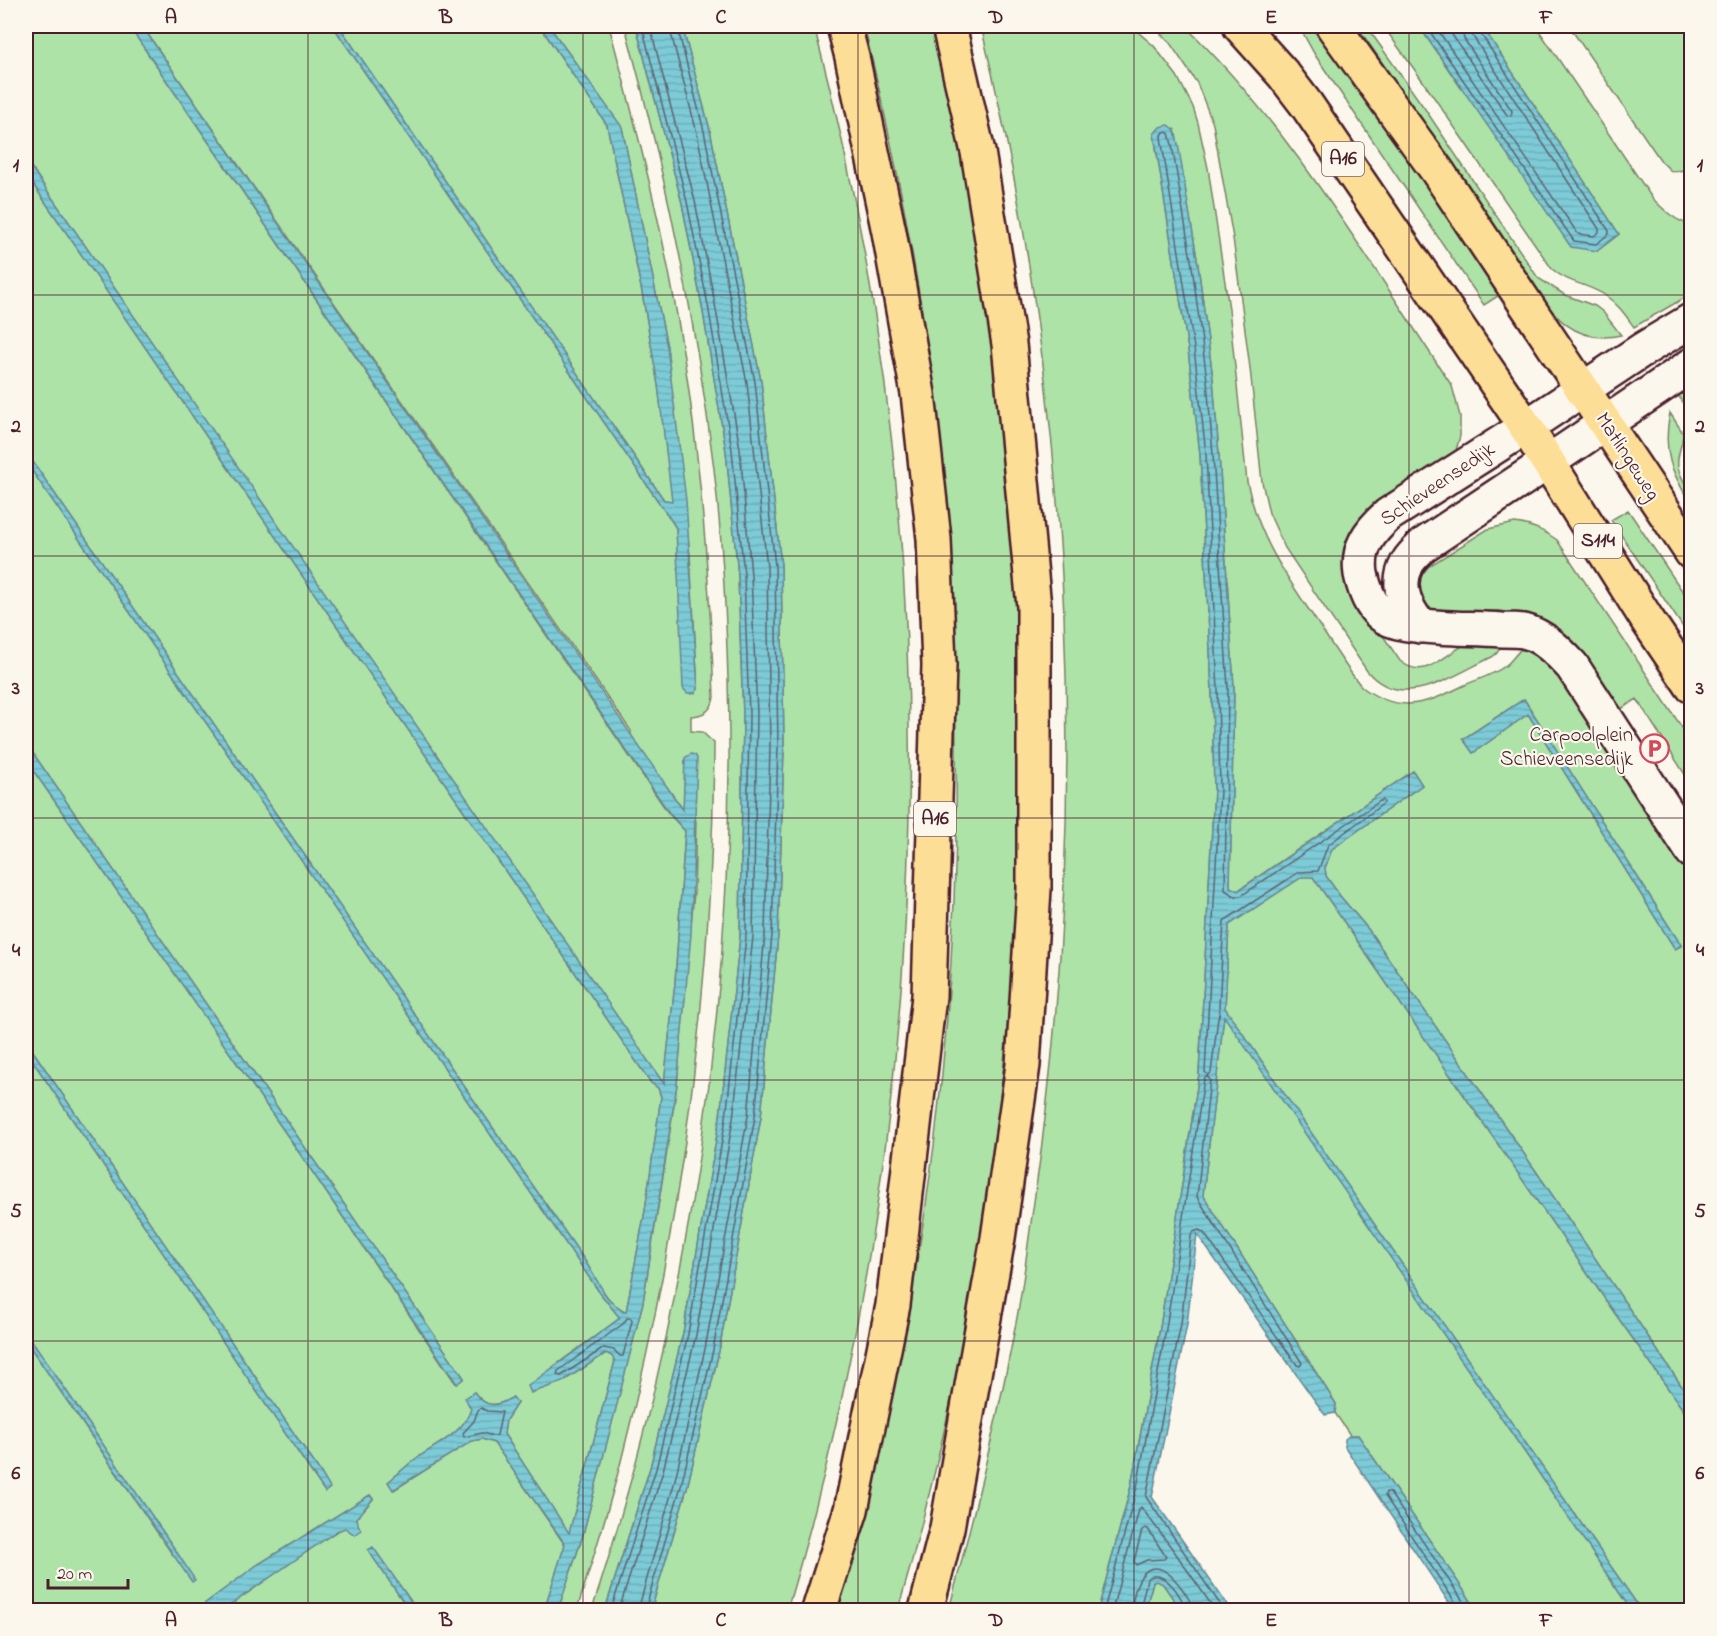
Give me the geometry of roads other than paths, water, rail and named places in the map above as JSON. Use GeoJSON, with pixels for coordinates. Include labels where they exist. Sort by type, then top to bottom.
{"type":"FeatureCollection","features":[{"type":"Feature","properties":{"kind":"highway","name":"A16"},"geometry":{"type":"LineString","coordinates":[[819,1611],[851,1510],[893,1305],[929,996],[939,665],[933,539],[918,394],[889,232],[844,26]]}},
{"type":"Feature","properties":{"kind":"highway"},"geometry":{"type":"LineString","coordinates":[[926,1611],[947,1528],[998,1238],[1023,1065],[1034,889],[1034,607],[1009,344],[978,152],[949,26]]}},
{"type":"Feature","properties":{"kind":"highway","name":"A16"},"geometry":{"type":"LineString","coordinates":[[1240,26],[1283,74],[1306,104],[1526,427]]}},
{"type":"Feature","properties":{"kind":"highway","name":"Matlingeweg"},"geometry":{"type":"LineString","coordinates":[[1333,26],[1438,172],[1692,553]]}},
{"type":"Feature","properties":{"kind":"highway","name":"S114"},"geometry":{"type":"LineString","coordinates":[[1526,427],[1648,621],[1692,686]]}},
{"type":"Feature","properties":{"kind":"street","name":"Schieveensedijk"},"geometry":{"type":"LineString","coordinates":[[1692,320],[1388,516],[1374,527],[1366,538],[1361,554],[1360,570],[1364,587],[1374,604],[1383,616],[1398,623],[1441,629],[1469,628],[1525,632],[1558,650],[1572,666],[1692,851]]}},
{"type":"Feature","properties":{"kind":"street","name":"Schieveensedijk"},"geometry":{"type":"LineString","coordinates":[[1420,626],[1409,611],[1403,595],[1403,579],[1407,563],[1422,546],[1692,365]]}},
{"type":"Feature","properties":{"kind":"water"},"geometry":{"type":"Polygon","coordinates":[[[129,26],[142,26],[683,810],[685,758],[691,754],[697,758],[691,934],[677,1084],[643,1302],[582,1538],[558,1610],[544,1610],[565,1544],[494,1443],[482,1439],[472,1441],[393,1490],[388,1482],[414,1460],[447,1439],[462,1426],[471,1409],[465,1398],[474,1392],[483,1401],[492,1405],[513,1397],[517,1403],[506,1420],[504,1434],[569,1533],[615,1361],[606,1353],[562,1382],[531,1393],[528,1386],[620,1318],[600,1293],[26,462],[26,452],[585,1261],[607,1297],[623,1312],[626,1312],[645,1211],[661,1096],[658,1088],[651,1083],[26,174],[26,160],[664,1084],[675,983],[685,831],[670,814],[129,26]]]}},
{"type":"Feature","properties":{"kind":"water"},"geometry":{"type":"Polygon","coordinates":[[[333,26],[339,26],[664,500],[672,501],[658,385],[642,292],[607,125],[540,26],[549,26],[622,127],[667,347],[686,500],[698,689],[695,693],[687,693],[683,688],[676,528],[333,26]]]}},
{"type":"Feature","properties":{"kind":"water"},"geometry":{"type":"Polygon","coordinates":[[[636,26],[682,26],[710,130],[761,381],[781,566],[784,747],[778,935],[761,1117],[719,1351],[687,1488],[651,1610],[605,1610],[650,1468],[683,1333],[720,1117],[740,937],[743,715],[738,575],[726,451],[682,203],[636,26]]]}},
{"type":"Feature","properties":{"kind":"water"},"geometry":{"type":"Polygon","coordinates":[[[1419,26],[1482,26],[1619,234],[1597,251],[1571,247],[1419,26]]]}},
{"type":"Feature","properties":{"kind":"water"},"geometry":{"type":"Polygon","coordinates":[[[1169,125],[1175,130],[1178,144],[1198,265],[1213,379],[1234,688],[1230,887],[1238,891],[1413,771],[1422,785],[1332,849],[1325,868],[1326,876],[1368,929],[1691,1400],[1691,1421],[1313,877],[1302,877],[1229,925],[1225,1008],[1641,1610],[1631,1610],[1224,1016],[1203,1195],[1336,1404],[1335,1413],[1325,1415],[1197,1234],[1187,1325],[1152,1497],[1231,1610],[1181,1610],[1163,1584],[1157,1581],[1153,1582],[1145,1610],[1098,1610],[1131,1486],[1160,1328],[1199,1074],[1214,789],[1212,690],[1200,454],[1188,349],[1154,134],[1160,127],[1169,125]]]}},
{"type":"Feature","properties":{"kind":"water"},"geometry":{"type":"Polygon","coordinates":[[[1524,699],[1681,945],[1675,949],[1528,714],[1473,753],[1463,739],[1524,699]]]}},
{"type":"Feature","properties":{"kind":"water"},"geometry":{"type":"Polygon","coordinates":[[[26,743],[464,1378],[457,1384],[26,760],[26,743]]]}},
{"type":"Feature","properties":{"kind":"water"},"geometry":{"type":"Polygon","coordinates":[[[26,1041],[321,1473],[330,1488],[325,1492],[26,1051],[26,1041]]]}},
{"type":"Feature","properties":{"kind":"water"},"geometry":{"type":"Polygon","coordinates":[[[26,1332],[195,1580],[192,1582],[26,1341],[26,1332]]]}},
{"type":"Feature","properties":{"kind":"water"},"geometry":{"type":"Polygon","coordinates":[[[1350,1435],[1358,1435],[1477,1610],[1454,1610],[1345,1447],[1345,1439],[1350,1435]]]}},
{"type":"Feature","properties":{"kind":"water"},"geometry":{"type":"Polygon","coordinates":[[[370,1495],[373,1499],[357,1517],[361,1530],[355,1535],[345,1528],[337,1531],[223,1610],[196,1610],[257,1565],[370,1495]]]}},
{"type":"Feature","properties":{"kind":"water"},"geometry":{"type":"Polygon","coordinates":[[[373,1547],[417,1610],[409,1610],[368,1550],[373,1547]]]}},
{"type":"Feature","properties":{"kind":"place","name":"Carpoolplein Schieveensedijk"},"geometry":{"type":"Point","coordinates":[1654,748]}}]}
